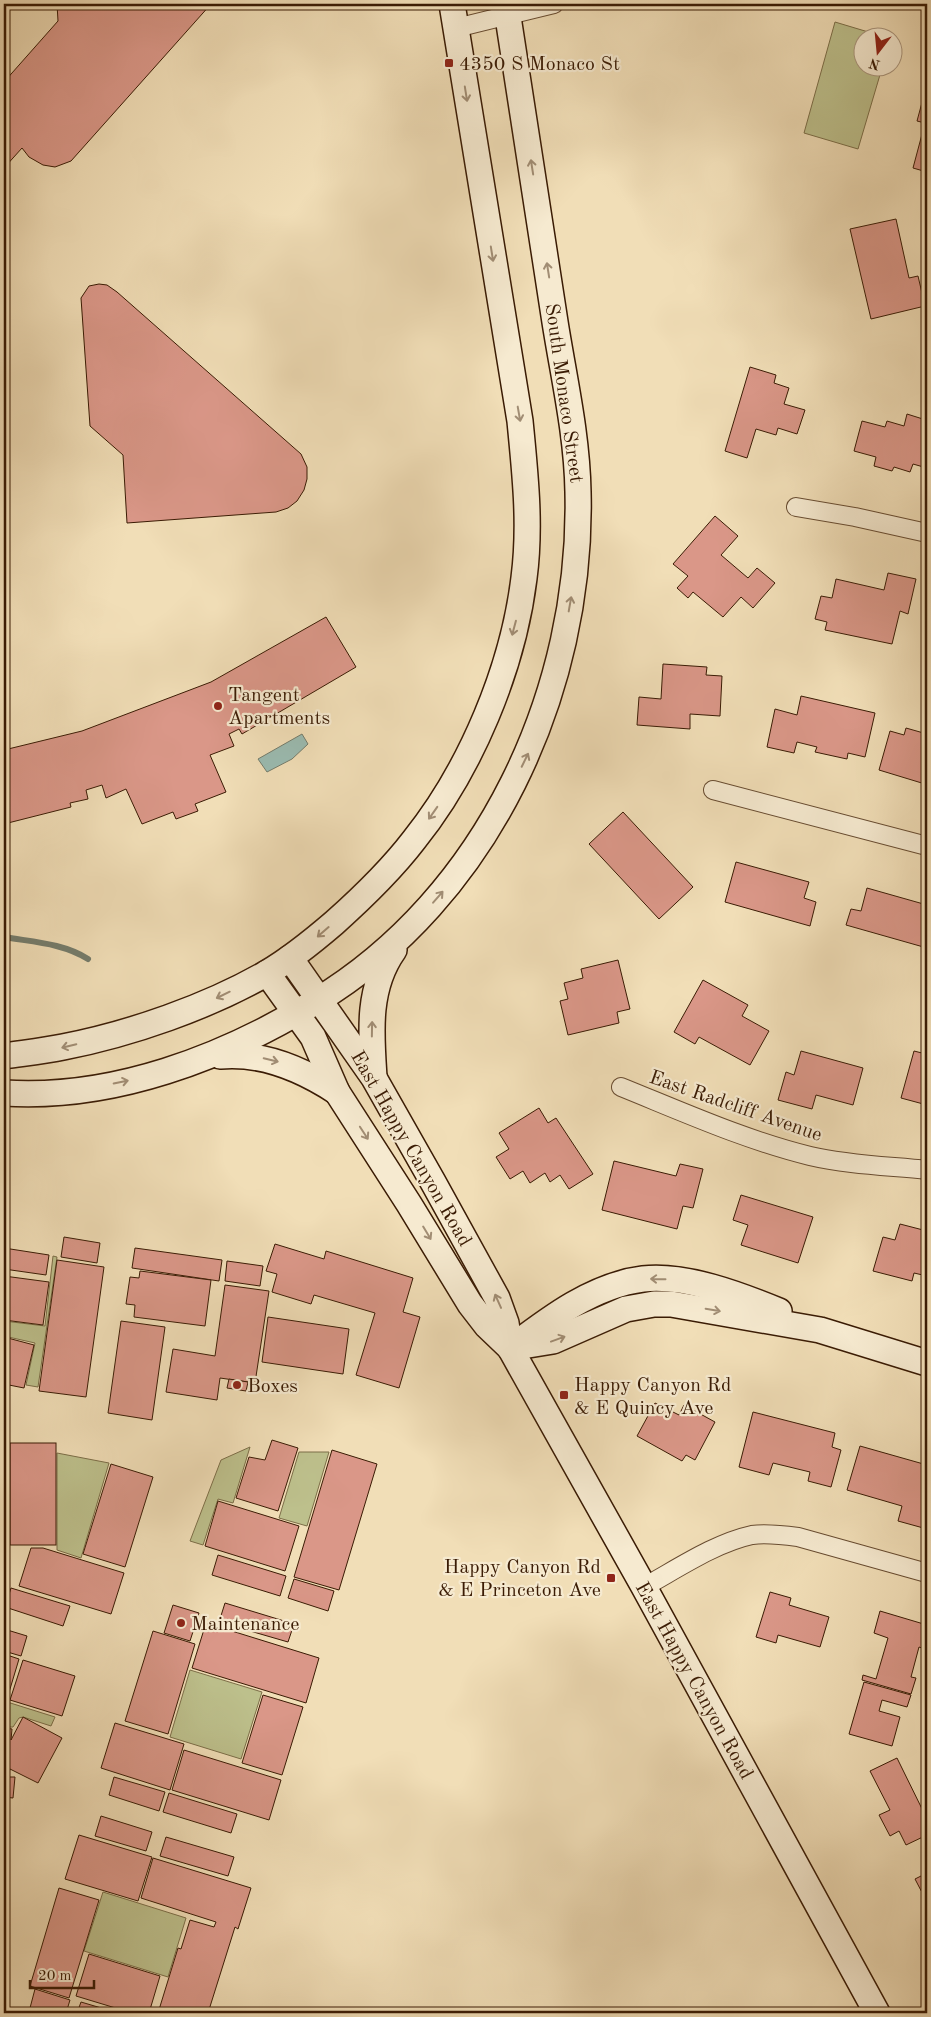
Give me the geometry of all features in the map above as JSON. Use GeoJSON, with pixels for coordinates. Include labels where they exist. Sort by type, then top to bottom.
{"type":"FeatureCollection","features":[{"type":"Feature","properties":{"kind":"main road"},"geometry":{"type":"LineString","coordinates":[[4,1056],[64,1047],[114,1034],[173,1015],[220,997],[267,973],[290,958],[348,910],[415,840],[459,772],[482,723],[499,681],[518,614],[524,578],[528,531],[521,430],[452,4]]}},
{"type":"Feature","properties":{"kind":"main road","name":"South Monaco Street"},"geometry":{"type":"LineString","coordinates":[[4,1093],[68,1092],[125,1082],[189,1064],[250,1039],[296,1014],[350,980],[406,933],[466,862],[507,795],[527,755],[548,700],[564,634],[573,587],[578,491],[572,418],[557,334],[507,9]]}},
{"type":"Feature","properties":{"kind":"main road"},"geometry":{"type":"LineString","coordinates":[[374,1078],[371,1030],[375,993],[386,961],[406,933]]}},
{"type":"Feature","properties":{"kind":"main road","name":"East Happy Canyon Road"},"geometry":{"type":"LineString","coordinates":[[290,958],[374,1078],[489,1281],[502,1311],[510,1348]]}},
{"type":"Feature","properties":{"kind":"main road","name":"East Happy Canyon Road"},"geometry":{"type":"LineString","coordinates":[[267,973],[313,1037],[337,1092],[410,1204],[470,1304],[487,1326],[510,1348],[644,1587],[877,2013]]}},
{"type":"Feature","properties":{"kind":"main road"},"geometry":{"type":"LineString","coordinates":[[205,1057],[226,1055],[249,1056],[284,1064],[304,1071],[337,1092]]}},
{"type":"Feature","properties":{"kind":"main road"},"geometry":{"type":"LineString","coordinates":[[510,1348],[553,1342],[612,1314],[626,1309],[654,1304],[698,1308],[820,1330],[927,1363]]}},
{"type":"Feature","properties":{"kind":"street"},"geometry":{"type":"LineString","coordinates":[[456,28],[507,9],[554,4]]}},
{"type":"Feature","properties":{"kind":"street"},"geometry":{"type":"LineString","coordinates":[[796,507],[855,517],[927,533]]}},
{"type":"Feature","properties":{"kind":"street"},"geometry":{"type":"LineString","coordinates":[[713,790],[927,846]]}},
{"type":"Feature","properties":{"kind":"street","name":"East Radcliff Avenue"},"geometry":{"type":"LineString","coordinates":[[621,1087],[775,1146],[812,1156],[850,1163],[927,1170]]}},
{"type":"Feature","properties":{"kind":"street"},"geometry":{"type":"LineString","coordinates":[[644,1587],[724,1544],[753,1535],[781,1534],[798,1537],[927,1573]]}},
{"type":"Feature","properties":{"kind":"green space"},"geometry":{"type":"Polygon","coordinates":[[[835,22],[855,28],[854,78],[879,78],[858,149],[804,133],[835,22]]]}},
{"type":"Feature","properties":{"kind":"green space"},"geometry":{"type":"Polygon","coordinates":[[[53,1256],[57,1257],[38,1387],[26,1385],[35,1343],[4,1336],[4,1321],[45,1326],[53,1256]]]}},
{"type":"Feature","properties":{"kind":"green space"},"geometry":{"type":"Polygon","coordinates":[[[250,1447],[233,1503],[218,1499],[203,1545],[190,1541],[221,1460],[250,1447]]]}},
{"type":"Feature","properties":{"kind":"green space"},"geometry":{"type":"Polygon","coordinates":[[[299,1452],[329,1452],[307,1526],[279,1518],[299,1452]]]}},
{"type":"Feature","properties":{"kind":"green space"},"geometry":{"type":"Polygon","coordinates":[[[57,1453],[109,1463],[81,1558],[57,1550],[57,1453]]]}},
{"type":"Feature","properties":{"kind":"green space"},"geometry":{"type":"Polygon","coordinates":[[[190,1670],[262,1692],[241,1759],[170,1737],[190,1670]]]}},
{"type":"Feature","properties":{"kind":"green space"},"geometry":{"type":"Polygon","coordinates":[[[4,1701],[55,1717],[51,1726],[23,1717],[19,1718],[13,1727],[4,1727],[4,1701]]]}},
{"type":"Feature","properties":{"kind":"green space"},"geometry":{"type":"Polygon","coordinates":[[[103,1892],[186,1918],[168,1977],[84,1951],[103,1892]]]}},
{"type":"Feature","properties":{"kind":"water"},"geometry":{"type":"Polygon","coordinates":[[[302,734],[308,744],[292,759],[267,772],[258,759],[302,734]]]}},
{"type":"Feature","properties":{"kind":"building"},"geometry":{"type":"Polygon","coordinates":[[[57,4],[211,4],[71,161],[55,167],[43,165],[29,157],[22,148],[4,168],[4,82],[58,21],[57,4]]]}},
{"type":"Feature","properties":{"kind":"building"},"geometry":{"type":"Polygon","coordinates":[[[927,84],[927,172],[913,168],[925,123],[917,121],[927,84]]]}},
{"type":"Feature","properties":{"kind":"building"},"geometry":{"type":"Polygon","coordinates":[[[896,219],[909,278],[918,276],[925,306],[871,319],[850,229],[896,219]]]}},
{"type":"Feature","properties":{"kind":"building"},"geometry":{"type":"Polygon","coordinates":[[[107,285],[117,292],[301,454],[307,467],[307,479],[304,490],[297,501],[288,508],[276,512],[127,523],[123,455],[90,426],[81,298],[89,286],[107,285]]]}},
{"type":"Feature","properties":{"kind":"building"},"geometry":{"type":"Polygon","coordinates":[[[750,367],[776,375],[774,383],[789,388],[784,404],[805,410],[797,434],[778,428],[776,435],[756,429],[747,458],[725,451],[750,367]]]}},
{"type":"Feature","properties":{"kind":"building"},"geometry":{"type":"Polygon","coordinates":[[[907,414],[926,420],[923,431],[927,432],[927,468],[913,464],[910,472],[894,467],[892,471],[874,466],[876,457],[854,451],[862,421],[885,427],[887,421],[904,426],[907,414]]]}},
{"type":"Feature","properties":{"kind":"building"},"geometry":{"type":"Polygon","coordinates":[[[715,516],[738,536],[721,555],[748,578],[757,568],[775,583],[753,608],[741,597],[723,617],[693,592],[688,598],[677,588],[688,576],[673,564],[715,516]]]}},
{"type":"Feature","properties":{"kind":"building"},"geometry":{"type":"Polygon","coordinates":[[[888,573],[916,579],[908,614],[900,611],[892,644],[825,630],[827,622],[815,619],[821,596],[832,598],[836,579],[884,590],[888,573]]]}},
{"type":"Feature","properties":{"kind":"building","name":"Tangent Apartments"},"geometry":{"type":"Polygon","coordinates":[[[326,617],[356,667],[242,734],[239,729],[229,734],[234,746],[210,755],[226,792],[195,804],[198,811],[176,819],[173,812],[142,824],[126,789],[106,798],[102,785],[86,790],[88,799],[70,803],[71,807],[4,824],[4,750],[82,731],[211,682],[326,617]]]}},
{"type":"Feature","properties":{"kind":"building"},"geometry":{"type":"Polygon","coordinates":[[[663,664],[707,667],[706,675],[722,676],[720,716],[690,714],[690,729],[637,725],[639,697],[661,699],[663,664]]]}},
{"type":"Feature","properties":{"kind":"building"},"geometry":{"type":"Polygon","coordinates":[[[801,696],[875,713],[865,757],[848,753],[847,759],[815,752],[817,747],[797,742],[794,753],[767,747],[775,709],[797,715],[801,696]]]}},
{"type":"Feature","properties":{"kind":"building"},"geometry":{"type":"Polygon","coordinates":[[[906,728],[927,734],[927,793],[923,792],[925,784],[879,770],[890,731],[904,735],[906,728]]]}},
{"type":"Feature","properties":{"kind":"building"},"geometry":{"type":"Polygon","coordinates":[[[623,812],[693,887],[659,919],[589,844],[623,812]]]}},
{"type":"Feature","properties":{"kind":"building"},"geometry":{"type":"Polygon","coordinates":[[[736,862],[809,882],[804,898],[816,902],[810,926],[725,902],[736,862]]]}},
{"type":"Feature","properties":{"kind":"building"},"geometry":{"type":"Polygon","coordinates":[[[867,888],[927,905],[927,948],[846,925],[851,909],[861,911],[867,888]]]}},
{"type":"Feature","properties":{"kind":"building"},"geometry":{"type":"Polygon","coordinates":[[[618,960],[630,1009],[617,1012],[619,1023],[568,1035],[560,1001],[568,999],[564,983],[583,978],[581,969],[618,960]]]}},
{"type":"Feature","properties":{"kind":"building"},"geometry":{"type":"Polygon","coordinates":[[[703,980],[748,1005],[742,1016],[769,1031],[750,1065],[699,1037],[695,1044],[674,1032],[703,980]]]}},
{"type":"Feature","properties":{"kind":"building"},"geometry":{"type":"Polygon","coordinates":[[[927,1049],[927,1105],[901,1098],[914,1051],[926,1054],[927,1049]]]}},
{"type":"Feature","properties":{"kind":"building"},"geometry":{"type":"Polygon","coordinates":[[[801,1051],[863,1068],[853,1105],[816,1095],[812,1109],[778,1100],[786,1072],[794,1075],[801,1051]]]}},
{"type":"Feature","properties":{"kind":"building"},"geometry":{"type":"Polygon","coordinates":[[[539,1108],[548,1123],[556,1118],[593,1174],[569,1189],[560,1175],[550,1182],[545,1173],[530,1183],[523,1171],[510,1179],[496,1157],[509,1149],[499,1133],[539,1108]]]}},
{"type":"Feature","properties":{"kind":"building"},"geometry":{"type":"Polygon","coordinates":[[[614,1161],[676,1176],[680,1164],[703,1169],[693,1208],[683,1206],[677,1229],[602,1210],[614,1161]]]}},
{"type":"Feature","properties":{"kind":"building"},"geometry":{"type":"Polygon","coordinates":[[[741,1195],[813,1217],[798,1263],[741,1245],[748,1225],[733,1220],[741,1195]]]}},
{"type":"Feature","properties":{"kind":"building"},"geometry":{"type":"Polygon","coordinates":[[[900,1224],[927,1231],[923,1247],[927,1249],[927,1276],[914,1273],[912,1281],[873,1271],[883,1237],[895,1240],[900,1224]]]}},
{"type":"Feature","properties":{"kind":"building"},"geometry":{"type":"Polygon","coordinates":[[[64,1237],[100,1243],[97,1263],[61,1257],[64,1237]]]}},
{"type":"Feature","properties":{"kind":"building"},"geometry":{"type":"Polygon","coordinates":[[[275,1244],[324,1259],[326,1251],[413,1278],[403,1312],[420,1317],[399,1388],[356,1375],[375,1313],[314,1295],[311,1304],[272,1292],[277,1274],[266,1271],[275,1244]]]}},
{"type":"Feature","properties":{"kind":"building"},"geometry":{"type":"Polygon","coordinates":[[[4,1248],[49,1255],[46,1275],[4,1269],[4,1248]]]}},
{"type":"Feature","properties":{"kind":"building"},"geometry":{"type":"Polygon","coordinates":[[[135,1248],[222,1260],[219,1281],[132,1268],[135,1248]]]}},
{"type":"Feature","properties":{"kind":"building"},"geometry":{"type":"Polygon","coordinates":[[[57,1260],[104,1267],[86,1397],[39,1391],[57,1260]]]}},
{"type":"Feature","properties":{"kind":"building"},"geometry":{"type":"Polygon","coordinates":[[[227,1261],[263,1266],[260,1286],[225,1281],[227,1261]]]}},
{"type":"Feature","properties":{"kind":"building"},"geometry":{"type":"Polygon","coordinates":[[[140,1271],[211,1280],[205,1326],[134,1317],[135,1305],[126,1304],[130,1277],[139,1278],[140,1271]]]}},
{"type":"Feature","properties":{"kind":"building"},"geometry":{"type":"Polygon","coordinates":[[[4,1276],[49,1282],[43,1325],[4,1320],[4,1276]]]}},
{"type":"Feature","properties":{"kind":"building"},"geometry":{"type":"Polygon","coordinates":[[[225,1285],[269,1291],[255,1383],[220,1378],[217,1400],[166,1392],[173,1349],[215,1356],[225,1285]]]}},
{"type":"Feature","properties":{"kind":"building"},"geometry":{"type":"Polygon","coordinates":[[[268,1317],[349,1329],[343,1374],[262,1362],[268,1317]]]}},
{"type":"Feature","properties":{"kind":"building"},"geometry":{"type":"Polygon","coordinates":[[[121,1321],[165,1327],[152,1420],[108,1413],[121,1321]]]}},
{"type":"Feature","properties":{"kind":"building"},"geometry":{"type":"Polygon","coordinates":[[[4,1337],[34,1345],[24,1388],[4,1384],[4,1337]]]}},
{"type":"Feature","properties":{"kind":"building","name":"Boxes"},"geometry":{"type":"Polygon","coordinates":[[[229,1379],[248,1382],[246,1391],[227,1388],[229,1379]]]}},
{"type":"Feature","properties":{"kind":"building"},"geometry":{"type":"Polygon","coordinates":[[[655,1403],[679,1415],[684,1405],[715,1422],[695,1460],[686,1455],[682,1461],[637,1436],[655,1403]]]}},
{"type":"Feature","properties":{"kind":"building"},"geometry":{"type":"Polygon","coordinates":[[[753,1412],[835,1433],[832,1447],[841,1450],[831,1487],[808,1481],[810,1472],[773,1463],[769,1475],[739,1467],[753,1412]]]}},
{"type":"Feature","properties":{"kind":"building"},"geometry":{"type":"Polygon","coordinates":[[[272,1440],[298,1448],[278,1511],[236,1498],[249,1457],[265,1460],[272,1440]]]}},
{"type":"Feature","properties":{"kind":"building"},"geometry":{"type":"Polygon","coordinates":[[[10,1443],[56,1443],[56,1545],[10,1545],[10,1443]]]}},
{"type":"Feature","properties":{"kind":"building"},"geometry":{"type":"Polygon","coordinates":[[[860,1446],[927,1465],[927,1529],[898,1521],[902,1506],[847,1490],[860,1446]]]}},
{"type":"Feature","properties":{"kind":"building"},"geometry":{"type":"Polygon","coordinates":[[[332,1450],[377,1464],[339,1590],[294,1577],[332,1450]]]}},
{"type":"Feature","properties":{"kind":"building"},"geometry":{"type":"Polygon","coordinates":[[[111,1464],[153,1477],[125,1567],[83,1554],[111,1464]]]}},
{"type":"Feature","properties":{"kind":"building"},"geometry":{"type":"Polygon","coordinates":[[[218,1501],[299,1526],[285,1571],[205,1546],[218,1501]]]}},
{"type":"Feature","properties":{"kind":"building"},"geometry":{"type":"Polygon","coordinates":[[[31,1548],[43,1548],[124,1573],[111,1614],[19,1586],[31,1548]]]}},
{"type":"Feature","properties":{"kind":"building"},"geometry":{"type":"Polygon","coordinates":[[[218,1555],[286,1576],[280,1596],[212,1575],[218,1555]]]}},
{"type":"Feature","properties":{"kind":"building"},"geometry":{"type":"Polygon","coordinates":[[[294,1579],[334,1591],[328,1611],[288,1598],[294,1579]]]}},
{"type":"Feature","properties":{"kind":"building"},"geometry":{"type":"Polygon","coordinates":[[[11,1588],[70,1606],[63,1626],[5,1607],[11,1588]]]}},
{"type":"Feature","properties":{"kind":"building"},"geometry":{"type":"Polygon","coordinates":[[[770,1592],[791,1598],[789,1605],[829,1617],[820,1647],[778,1635],[776,1643],[756,1637],[770,1592]]]}},
{"type":"Feature","properties":{"kind":"building"},"geometry":{"type":"Polygon","coordinates":[[[225,1603],[294,1624],[288,1642],[219,1622],[225,1603]]]}},
{"type":"Feature","properties":{"kind":"building","name":"Maintenance"},"geometry":{"type":"Polygon","coordinates":[[[173,1605],[199,1613],[190,1641],[164,1633],[173,1605]]]}},
{"type":"Feature","properties":{"kind":"building"},"geometry":{"type":"Polygon","coordinates":[[[880,1611],[927,1625],[927,1650],[919,1647],[911,1677],[916,1678],[911,1694],[862,1680],[863,1675],[876,1679],[888,1638],[874,1633],[880,1611]]]}},
{"type":"Feature","properties":{"kind":"building"},"geometry":{"type":"Polygon","coordinates":[[[206,1623],[319,1658],[306,1703],[192,1668],[206,1623]]]}},
{"type":"Feature","properties":{"kind":"building"},"geometry":{"type":"Polygon","coordinates":[[[4,1629],[27,1636],[21,1656],[4,1651],[4,1629]]]}},
{"type":"Feature","properties":{"kind":"building"},"geometry":{"type":"Polygon","coordinates":[[[153,1631],[195,1644],[168,1734],[125,1721],[153,1631]]]}},
{"type":"Feature","properties":{"kind":"building"},"geometry":{"type":"Polygon","coordinates":[[[4,1654],[19,1659],[7,1699],[4,1698],[4,1654]]]}},
{"type":"Feature","properties":{"kind":"building"},"geometry":{"type":"Polygon","coordinates":[[[23,1660],[75,1676],[62,1716],[10,1700],[23,1660]]]}},
{"type":"Feature","properties":{"kind":"building"},"geometry":{"type":"Polygon","coordinates":[[[864,1682],[911,1695],[907,1707],[882,1700],[879,1711],[900,1717],[892,1746],[849,1734],[864,1682]]]}},
{"type":"Feature","properties":{"kind":"building"},"geometry":{"type":"Polygon","coordinates":[[[263,1695],[303,1707],[282,1775],[242,1763],[263,1695]]]}},
{"type":"Feature","properties":{"kind":"building"},"geometry":{"type":"Polygon","coordinates":[[[23,1717],[62,1738],[38,1783],[10,1769],[9,1773],[4,1773],[4,1728],[12,1729],[11,1740],[23,1717]]]}},
{"type":"Feature","properties":{"kind":"building"},"geometry":{"type":"Polygon","coordinates":[[[115,1723],[184,1744],[170,1790],[101,1768],[115,1723]]]}},
{"type":"Feature","properties":{"kind":"building"},"geometry":{"type":"Polygon","coordinates":[[[184,1750],[281,1780],[269,1820],[172,1790],[184,1750]]]}},
{"type":"Feature","properties":{"kind":"building"},"geometry":{"type":"Polygon","coordinates":[[[897,1758],[927,1819],[927,1835],[906,1845],[899,1831],[890,1836],[879,1815],[890,1810],[870,1771],[897,1758]]]}},
{"type":"Feature","properties":{"kind":"building"},"geometry":{"type":"Polygon","coordinates":[[[4,1777],[15,1777],[13,1798],[4,1797],[4,1777]]]}},
{"type":"Feature","properties":{"kind":"building"},"geometry":{"type":"Polygon","coordinates":[[[114,1777],[165,1792],[159,1811],[109,1795],[114,1777]]]}},
{"type":"Feature","properties":{"kind":"building"},"geometry":{"type":"Polygon","coordinates":[[[169,1793],[237,1814],[231,1833],[163,1812],[169,1793]]]}},
{"type":"Feature","properties":{"kind":"building"},"geometry":{"type":"Polygon","coordinates":[[[101,1816],[152,1832],[146,1851],[95,1836],[101,1816]]]}},
{"type":"Feature","properties":{"kind":"building"},"geometry":{"type":"Polygon","coordinates":[[[79,1835],[152,1857],[138,1901],[65,1879],[79,1835]]]}},
{"type":"Feature","properties":{"kind":"building"},"geometry":{"type":"Polygon","coordinates":[[[166,1837],[234,1857],[228,1876],[160,1856],[166,1837]]]}},
{"type":"Feature","properties":{"kind":"building"},"geometry":{"type":"Polygon","coordinates":[[[153,1858],[251,1888],[238,1929],[235,1927],[208,2013],[158,2013],[178,1948],[181,1949],[190,1920],[214,1927],[216,1922],[141,1898],[153,1858]]]}},
{"type":"Feature","properties":{"kind":"building"},"geometry":{"type":"Polygon","coordinates":[[[927,1873],[927,1902],[915,1879],[927,1873]]]}},
{"type":"Feature","properties":{"kind":"building"},"geometry":{"type":"Polygon","coordinates":[[[59,1888],[99,1900],[69,1998],[30,1986],[59,1888]]]}},
{"type":"Feature","properties":{"kind":"building"},"geometry":{"type":"Polygon","coordinates":[[[89,1954],[160,1976],[149,2013],[132,2013],[76,1996],[89,1954]]]}},
{"type":"Feature","properties":{"kind":"building"},"geometry":{"type":"Polygon","coordinates":[[[35,1989],[70,2000],[66,2013],[47,2013],[30,2008],[35,1989]]]}},
{"type":"Feature","properties":{"kind":"building"},"geometry":{"type":"Polygon","coordinates":[[[81,2002],[118,2013],[77,2013],[81,2002]]]}},
{"type":"Feature","properties":{"kind":"waterway"},"geometry":{"type":"LineString","coordinates":[[4,937],[58,946],[88,959]]}},
{"type":"Feature","properties":{"kind":"place","name":"4350 S Monaco St"},"geometry":{"type":"Point","coordinates":[449,63]}},
{"type":"Feature","properties":{"kind":"place","name":"Tangent Apartments"},"geometry":{"type":"Point","coordinates":[218,706]}},
{"type":"Feature","properties":{"kind":"place","name":"Boxes"},"geometry":{"type":"Point","coordinates":[237,1385]}},
{"type":"Feature","properties":{"kind":"place","name":"Happy Canyon Rd & E Quincy Ave"},"geometry":{"type":"Point","coordinates":[564,1395]}},
{"type":"Feature","properties":{"kind":"place","name":"Happy Canyon Rd & E Princeton Ave"},"geometry":{"type":"Point","coordinates":[611,1578]}},
{"type":"Feature","properties":{"kind":"place","name":"Maintenance"},"geometry":{"type":"Point","coordinates":[181,1623]}}]}
